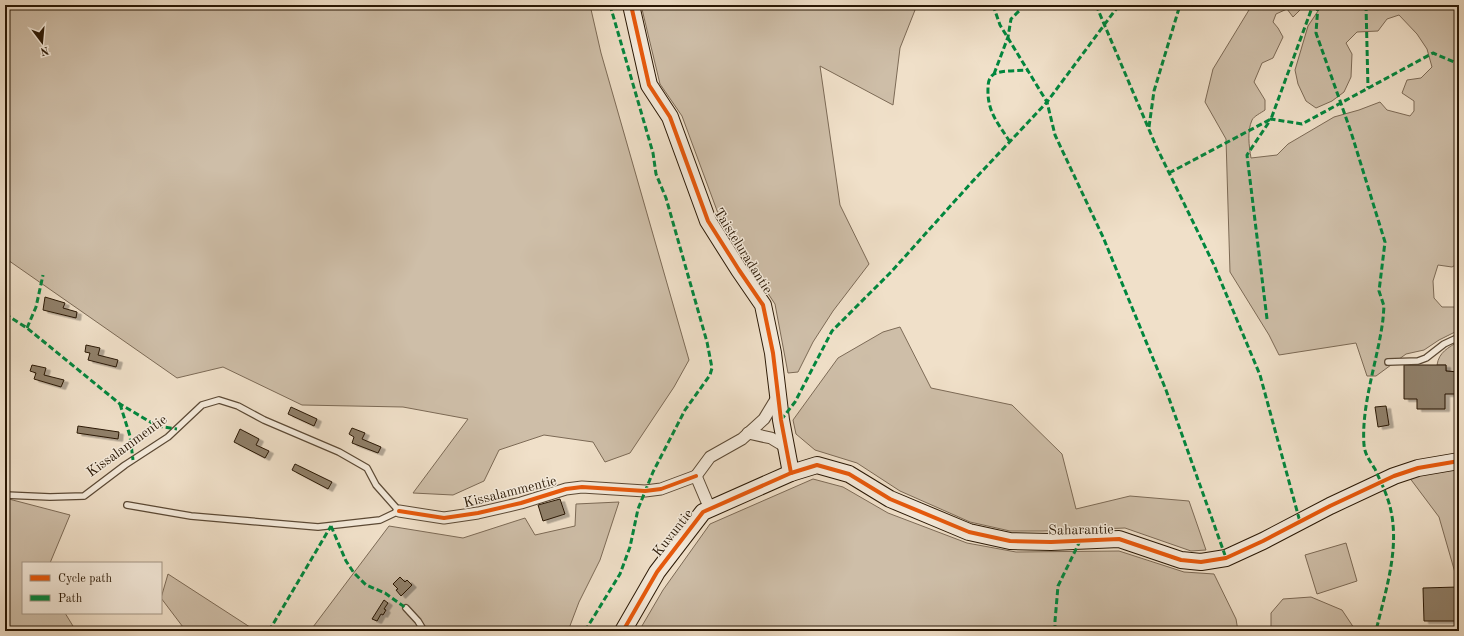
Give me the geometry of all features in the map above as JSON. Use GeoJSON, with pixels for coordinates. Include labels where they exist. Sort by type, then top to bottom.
{"type":"FeatureCollection","features":[{"type":"Feature","properties":{"kind":"street","name":"Taisteluradantie"},"geometry":{"type":"LineString","coordinates":[[631,5],[649,85],[670,118],[708,220],[738,270],[763,305],[774,353],[781,420],[791,473]]}},
{"type":"Feature","properties":{"kind":"street"},"geometry":{"type":"LineString","coordinates":[[710,509],[696,476],[710,456],[742,439],[764,419],[778,396]]}},
{"type":"Feature","properties":{"kind":"street"},"geometry":{"type":"LineString","coordinates":[[748,433],[771,438],[786,447]]}},
{"type":"Feature","properties":{"kind":"street","name":"Saharantie"},"geometry":{"type":"LineString","coordinates":[[791,473],[817,466],[849,474],[890,499],[969,532],[1010,541],[1051,542],[1119,539],[1182,560],[1201,562],[1226,558],[1394,476],[1418,468],[1459,460]]}},
{"type":"Feature","properties":{"kind":"street","name":"Kuvuntie"},"geometry":{"type":"LineString","coordinates":[[623,631],[657,572],[703,512],[791,473]]}},
{"type":"Feature","properties":{"kind":"street","name":"Kissalammentie"},"geometry":{"type":"LineString","coordinates":[[399,511],[444,518],[478,513],[514,505],[566,489],[582,488],[645,491],[661,489],[696,476]]}},
{"type":"Feature","properties":{"kind":"lane"},"geometry":{"type":"LineString","coordinates":[[1388,362],[1418,361],[1426,358],[1444,344],[1459,337]]}},
{"type":"Feature","properties":{"kind":"lane","name":"Kissalammentie"},"geometry":{"type":"LineString","coordinates":[[5,495],[50,497],[84,496],[125,464],[168,437],[202,405],[219,400],[238,406],[264,420],[339,452],[367,468],[376,485],[399,511]]}},
{"type":"Feature","properties":{"kind":"lane"},"geometry":{"type":"LineString","coordinates":[[127,505],[191,516],[318,528],[380,520],[399,511]]}},
{"type":"Feature","properties":{"kind":"lane"},"geometry":{"type":"LineString","coordinates":[[406,608],[418,621],[424,631]]}},
{"type":"Feature","properties":{"kind":"shaded area"},"geometry":{"type":"Polygon","coordinates":[[[5,5],[590,5],[601,53],[689,360],[674,387],[630,453],[605,462],[593,442],[544,435],[499,450],[484,481],[453,495],[413,493],[468,419],[403,407],[302,405],[223,367],[177,378],[5,258],[5,5]]]}},
{"type":"Feature","properties":{"kind":"shaded area"},"geometry":{"type":"Polygon","coordinates":[[[641,5],[917,5],[900,48],[893,105],[820,66],[840,205],[869,264],[833,311],[813,342],[798,372],[788,373],[775,304],[719,216],[682,116],[660,84],[641,5]]]}},
{"type":"Feature","properties":{"kind":"shaded area"},"geometry":{"type":"Polygon","coordinates":[[[1252,5],[1305,5],[1293,17],[1287,9],[1276,14],[1273,22],[1283,37],[1273,58],[1262,63],[1254,82],[1265,100],[1265,110],[1254,117],[1250,124],[1249,139],[1251,158],[1277,155],[1288,144],[1334,117],[1380,102],[1387,110],[1410,116],[1414,111],[1414,101],[1402,93],[1407,80],[1421,78],[1432,67],[1427,49],[1417,34],[1399,15],[1387,19],[1378,31],[1357,32],[1346,43],[1352,54],[1351,77],[1344,92],[1332,101],[1316,108],[1306,101],[1298,84],[1295,70],[1308,26],[1322,5],[1459,5],[1459,263],[1452,267],[1438,265],[1433,281],[1434,298],[1442,307],[1459,307],[1459,330],[1439,340],[1424,350],[1406,354],[1376,376],[1367,376],[1356,343],[1279,355],[1269,335],[1230,272],[1226,139],[1205,102],[1213,69],[1252,5]]]}},
{"type":"Feature","properties":{"kind":"shaded area"},"geometry":{"type":"Polygon","coordinates":[[[900,327],[931,388],[1012,405],[1062,454],[1076,509],[1130,496],[1189,501],[1206,550],[1191,551],[1125,528],[1010,531],[970,522],[900,491],[857,463],[815,450],[796,434],[793,420],[838,358],[883,332],[900,327]]]}},
{"type":"Feature","properties":{"kind":"shaded area"},"geometry":{"type":"Polygon","coordinates":[[[1459,341],[1459,372],[1446,371],[1446,365],[1437,365],[1438,361],[1445,351],[1459,341]]]}},
{"type":"Feature","properties":{"kind":"shaded area"},"geometry":{"type":"Polygon","coordinates":[[[1459,467],[1458,583],[1439,517],[1409,477],[1459,467]]]}},
{"type":"Feature","properties":{"kind":"shaded area"},"geometry":{"type":"Polygon","coordinates":[[[813,479],[843,487],[888,513],[967,543],[1016,552],[1119,551],[1184,572],[1214,574],[1236,619],[1238,631],[639,631],[663,590],[710,524],[813,479]]]}},
{"type":"Feature","properties":{"kind":"shaded area"},"geometry":{"type":"Polygon","coordinates":[[[5,498],[70,515],[50,562],[22,562],[22,614],[66,614],[76,631],[5,631],[5,498]]]}},
{"type":"Feature","properties":{"kind":"shaded area"},"geometry":{"type":"Polygon","coordinates":[[[619,502],[600,560],[579,602],[568,631],[310,631],[389,526],[463,538],[525,518],[535,535],[575,526],[576,504],[619,502]]]}},
{"type":"Feature","properties":{"kind":"shaded area"},"geometry":{"type":"Polygon","coordinates":[[[1346,543],[1357,581],[1317,594],[1305,555],[1346,543]]]}},
{"type":"Feature","properties":{"kind":"shaded area"},"geometry":{"type":"Polygon","coordinates":[[[168,574],[256,631],[186,631],[162,599],[168,574]]]}},
{"type":"Feature","properties":{"kind":"shaded area"},"geometry":{"type":"Polygon","coordinates":[[[1311,597],[1342,610],[1356,631],[1271,631],[1271,613],[1283,599],[1311,597]]]}},
{"type":"Feature","properties":{"kind":"building"},"geometry":{"type":"Polygon","coordinates":[[[45,297],[65,303],[63,308],[77,312],[76,318],[43,310],[45,297]]]}},
{"type":"Feature","properties":{"kind":"building"},"geometry":{"type":"Polygon","coordinates":[[[86,345],[100,348],[98,355],[118,360],[116,367],[88,360],[90,353],[85,352],[86,345]]]}},
{"type":"Feature","properties":{"kind":"building"},"geometry":{"type":"Polygon","coordinates":[[[32,365],[46,368],[44,375],[64,380],[61,387],[34,379],[36,373],[30,371],[32,365]]]}},
{"type":"Feature","properties":{"kind":"building"},"geometry":{"type":"Polygon","coordinates":[[[1404,365],[1446,365],[1446,371],[1459,372],[1459,394],[1445,394],[1445,409],[1417,409],[1417,399],[1404,399],[1404,365]]]}},
{"type":"Feature","properties":{"kind":"building"},"geometry":{"type":"Polygon","coordinates":[[[1386,406],[1389,425],[1378,427],[1375,407],[1386,406]]]}},
{"type":"Feature","properties":{"kind":"building"},"geometry":{"type":"Polygon","coordinates":[[[291,407],[317,419],[314,426],[288,414],[291,407]]]}},
{"type":"Feature","properties":{"kind":"building"},"geometry":{"type":"Polygon","coordinates":[[[78,426],[119,432],[118,439],[77,433],[78,426]]]}},
{"type":"Feature","properties":{"kind":"building"},"geometry":{"type":"Polygon","coordinates":[[[352,428],[365,433],[362,439],[381,447],[378,453],[352,443],[354,437],[349,434],[352,428]]]}},
{"type":"Feature","properties":{"kind":"building"},"geometry":{"type":"Polygon","coordinates":[[[240,429],[259,439],[256,445],[269,451],[265,458],[234,442],[240,429]]]}},
{"type":"Feature","properties":{"kind":"building"},"geometry":{"type":"Polygon","coordinates":[[[295,464],[332,482],[328,489],[292,470],[295,464]]]}},
{"type":"Feature","properties":{"kind":"building"},"geometry":{"type":"Polygon","coordinates":[[[560,499],[565,514],[543,521],[538,505],[560,499]]]}},
{"type":"Feature","properties":{"kind":"building"},"geometry":{"type":"Polygon","coordinates":[[[400,577],[405,582],[407,580],[412,585],[401,596],[396,590],[398,589],[393,584],[400,577]]]}},
{"type":"Feature","properties":{"kind":"building"},"geometry":{"type":"Polygon","coordinates":[[[1458,587],[1458,621],[1424,621],[1423,588],[1458,587]]]}},
{"type":"Feature","properties":{"kind":"building"},"geometry":{"type":"Polygon","coordinates":[[[384,600],[388,603],[384,609],[386,610],[383,615],[381,614],[377,621],[372,619],[384,600]]]}},
{"type":"Feature","properties":{"kind":"marked path"},"geometry":{"type":"LineString","coordinates":[[585,631],[620,574],[630,547],[638,509],[653,472],[685,410],[710,375],[712,368],[707,342],[666,198],[656,174],[653,153],[610,5]]}},
{"type":"Feature","properties":{"kind":"marked path"},"geometry":{"type":"LineString","coordinates":[[993,5],[1000,25],[1047,102],[1055,135],[1103,237],[1166,390],[1226,558]]}},
{"type":"Feature","properties":{"kind":"marked path"},"geometry":{"type":"LineString","coordinates":[[994,74],[1008,37],[1011,19],[1025,5]]}},
{"type":"Feature","properties":{"kind":"marked path"},"geometry":{"type":"LineString","coordinates":[[1096,5],[1156,146],[1214,265],[1260,375],[1300,522]]}},
{"type":"Feature","properties":{"kind":"marked path"},"geometry":{"type":"LineString","coordinates":[[781,420],[795,402],[832,331],[892,271],[971,183],[1047,102],[1119,5]]}},
{"type":"Feature","properties":{"kind":"marked path"},"geometry":{"type":"LineString","coordinates":[[1149,127],[1154,91],[1180,5]]}},
{"type":"Feature","properties":{"kind":"marked path"},"geometry":{"type":"LineString","coordinates":[[1169,173],[1271,119],[1313,5]]}},
{"type":"Feature","properties":{"kind":"marked path"},"geometry":{"type":"LineString","coordinates":[[1318,5],[1316,33],[1351,132],[1385,242],[1379,291],[1384,306],[1383,319],[1381,335],[1367,398],[1364,429],[1365,452],[1375,469],[1386,494],[1392,514],[1393,530],[1391,564],[1376,631]]}},
{"type":"Feature","properties":{"kind":"marked path"},"geometry":{"type":"LineString","coordinates":[[1366,5],[1368,88]]}},
{"type":"Feature","properties":{"kind":"marked path"},"geometry":{"type":"LineString","coordinates":[[1267,319],[1247,155],[1271,119],[1302,124],[1433,53],[1459,64]]}},
{"type":"Feature","properties":{"kind":"marked path"},"geometry":{"type":"LineString","coordinates":[[1010,142],[991,111],[988,86],[991,77],[994,74],[1006,71],[1028,70]]}},
{"type":"Feature","properties":{"kind":"marked path"},"geometry":{"type":"LineString","coordinates":[[27,328],[36,307],[43,275]]}},
{"type":"Feature","properties":{"kind":"marked path"},"geometry":{"type":"LineString","coordinates":[[5,314],[27,328],[120,404],[157,426],[177,429]]}},
{"type":"Feature","properties":{"kind":"marked path"},"geometry":{"type":"LineString","coordinates":[[120,404],[130,436],[133,460]]}},
{"type":"Feature","properties":{"kind":"marked path"},"geometry":{"type":"LineString","coordinates":[[331,526],[346,561],[354,573],[366,585],[385,593],[406,608]]}},
{"type":"Feature","properties":{"kind":"marked path"},"geometry":{"type":"LineString","coordinates":[[269,631],[331,526]]}},
{"type":"Feature","properties":{"kind":"marked path"},"geometry":{"type":"LineString","coordinates":[[1055,631],[1058,586],[1080,541]]}},
{"type":"Feature","properties":{"kind":"cycle path"},"geometry":{"type":"LineString","coordinates":[[631,5],[649,85],[670,117],[708,221],[763,305],[773,353],[781,420],[791,473]]}},
{"type":"Feature","properties":{"kind":"cycle path"},"geometry":{"type":"LineString","coordinates":[[623,631],[657,572],[703,512],[791,473],[817,465],[849,474],[890,499],[969,532],[1010,541],[1051,542],[1119,539],[1181,560],[1201,562],[1226,558],[1394,476],[1418,468],[1459,461]]}},
{"type":"Feature","properties":{"kind":"cycle path"},"geometry":{"type":"LineString","coordinates":[[399,511],[444,518],[478,513],[521,503],[566,489],[582,487],[645,491],[661,489],[696,476]]}}]}
